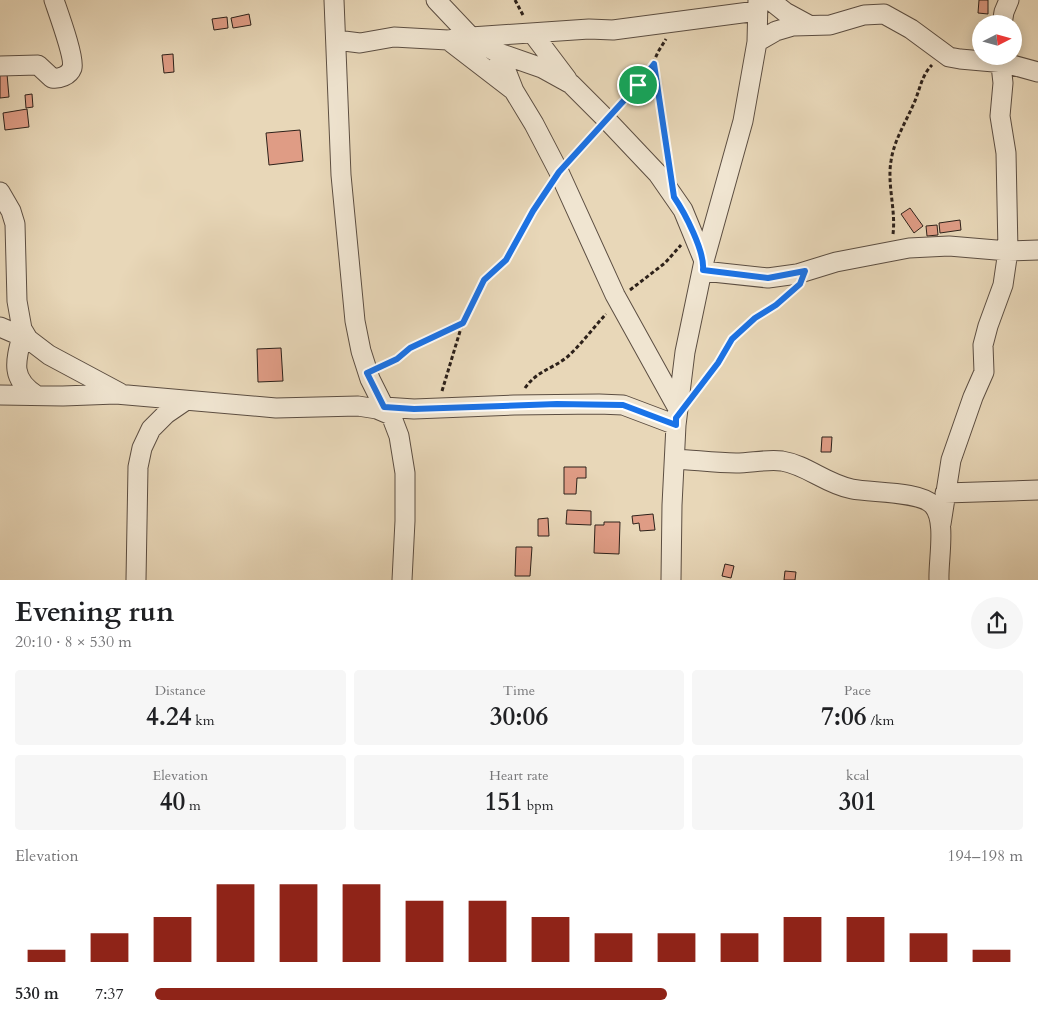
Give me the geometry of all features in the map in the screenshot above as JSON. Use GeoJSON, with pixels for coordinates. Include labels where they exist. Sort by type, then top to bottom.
{"type":"FeatureCollection","features":[{"type":"Feature","properties":{"kind":"street"},"geometry":{"type":"LineString","coordinates":[[0,66],[38,65],[50,77],[57,78],[71,71],[71,54],[54,0]]}},
{"type":"Feature","properties":{"kind":"street"},"geometry":{"type":"LineString","coordinates":[[334,0],[341,174],[354,311],[367,373],[399,436],[405,473],[402,580]]}},
{"type":"Feature","properties":{"kind":"street"},"geometry":{"type":"LineString","coordinates":[[436,0],[471,37],[496,52],[542,68],[571,84]]}},
{"type":"Feature","properties":{"kind":"street"},"geometry":{"type":"LineString","coordinates":[[1004,15],[1009,0]]}},
{"type":"Feature","properties":{"kind":"street"},"geometry":{"type":"LineString","coordinates":[[336,40],[360,43],[394,37],[448,40],[589,29],[613,30],[762,4],[785,12],[810,26]]}},
{"type":"Feature","properties":{"kind":"street"},"geometry":{"type":"LineString","coordinates":[[671,580],[676,416],[685,352],[703,266],[743,121],[762,4]]}},
{"type":"Feature","properties":{"kind":"street"},"geometry":{"type":"LineString","coordinates":[[757,42],[776,31],[793,26],[830,25],[864,15],[884,14],[911,29],[949,57],[960,60],[972,60]]}},
{"type":"Feature","properties":{"kind":"street"},"geometry":{"type":"LineString","coordinates":[[533,34],[571,84],[658,174],[683,210],[694,236],[703,266]]}},
{"type":"Feature","properties":{"kind":"street"},"geometry":{"type":"LineString","coordinates":[[448,40],[514,91]]}},
{"type":"Feature","properties":{"kind":"street"},"geometry":{"type":"LineString","coordinates":[[496,52],[503,63],[514,91],[559,172],[618,300],[676,416]]}},
{"type":"Feature","properties":{"kind":"street"},"geometry":{"type":"LineString","coordinates":[[939,580],[941,524],[945,493],[952,460],[973,397],[984,372],[983,345],[1003,285],[1008,251],[1006,153],[1000,116],[1003,83],[1001,65]]}},
{"type":"Feature","properties":{"kind":"street"},"geometry":{"type":"LineString","coordinates":[[1018,65],[1038,72]]}},
{"type":"Feature","properties":{"kind":"street"},"geometry":{"type":"LineString","coordinates":[[0,192],[11,211],[15,224],[18,308],[25,338],[16,366],[18,378],[36,396]]}},
{"type":"Feature","properties":{"kind":"street"},"geometry":{"type":"LineString","coordinates":[[703,266],[768,278],[909,248],[949,246],[1008,251],[1038,250]]}},
{"type":"Feature","properties":{"kind":"street"},"geometry":{"type":"LineString","coordinates":[[0,327],[25,338],[49,355],[123,395]]}},
{"type":"Feature","properties":{"kind":"street"},"geometry":{"type":"LineString","coordinates":[[0,396],[123,395],[276,408],[358,406],[387,411],[514,405],[599,404],[623,405],[676,416]]}},
{"type":"Feature","properties":{"kind":"street"},"geometry":{"type":"LineString","coordinates":[[136,580],[138,467],[142,448],[150,429],[166,414],[185,401]]}},
{"type":"Feature","properties":{"kind":"street"},"geometry":{"type":"LineString","coordinates":[[675,458],[728,462],[779,461],[792,463],[850,489],[912,495],[927,501],[934,506],[941,524]]}},
{"type":"Feature","properties":{"kind":"street"},"geometry":{"type":"LineString","coordinates":[[945,493],[1038,490]]}},
{"type":"Feature","properties":{"kind":"path"},"geometry":{"type":"LineString","coordinates":[[435,408],[446,381],[463,323],[484,280],[506,260],[530,217],[559,172],[650,70],[658,52],[678,20]]}},
{"type":"Feature","properties":{"kind":"path"},"geometry":{"type":"LineString","coordinates":[[888,252],[895,220],[891,162],[896,143],[927,70],[935,63],[949,57]]}},
{"type":"Feature","properties":{"kind":"path"},"geometry":{"type":"LineString","coordinates":[[654,64],[668,160]]}},
{"type":"Feature","properties":{"kind":"path"},"geometry":{"type":"LineString","coordinates":[[514,405],[532,379],[564,359],[618,300],[657,270],[670,258],[675,250],[694,236]]}},
{"type":"Feature","properties":{"kind":"path"},"geometry":{"type":"LineString","coordinates":[[694,394],[718,363],[732,339],[755,318],[776,305],[800,284],[805,271]]}},
{"type":"Feature","properties":{"kind":"path"},"geometry":{"type":"LineString","coordinates":[[367,373],[397,359],[410,348],[463,323]]}},
{"type":"Feature","properties":{"kind":"building"},"geometry":{"type":"Polygon","coordinates":[[[979,0],[988,0],[988,14],[978,13],[979,0]]]}},
{"type":"Feature","properties":{"kind":"building"},"geometry":{"type":"Polygon","coordinates":[[[249,14],[251,25],[233,28],[231,18],[249,14]]]}},
{"type":"Feature","properties":{"kind":"building"},"geometry":{"type":"Polygon","coordinates":[[[227,17],[228,28],[214,30],[212,19],[227,17]]]}},
{"type":"Feature","properties":{"kind":"building"},"geometry":{"type":"Polygon","coordinates":[[[173,54],[174,72],[164,73],[162,55],[173,54]]]}},
{"type":"Feature","properties":{"kind":"building"},"geometry":{"type":"Polygon","coordinates":[[[7,74],[9,97],[0,98],[0,75],[7,74]]]}},
{"type":"Feature","properties":{"kind":"building"},"geometry":{"type":"Polygon","coordinates":[[[32,94],[33,107],[26,108],[25,95],[32,94]]]}},
{"type":"Feature","properties":{"kind":"building"},"geometry":{"type":"Polygon","coordinates":[[[27,109],[29,127],[5,130],[3,113],[27,109]]]}},
{"type":"Feature","properties":{"kind":"building"},"geometry":{"type":"Polygon","coordinates":[[[300,130],[303,161],[269,165],[266,133],[300,130]]]}},
{"type":"Feature","properties":{"kind":"building"},"geometry":{"type":"Polygon","coordinates":[[[910,208],[923,226],[914,233],[901,214],[910,208]]]}},
{"type":"Feature","properties":{"kind":"building"},"geometry":{"type":"Polygon","coordinates":[[[960,220],[961,230],[940,233],[939,223],[960,220]]]}},
{"type":"Feature","properties":{"kind":"building"},"geometry":{"type":"Polygon","coordinates":[[[937,225],[938,235],[927,236],[926,226],[937,225]]]}},
{"type":"Feature","properties":{"kind":"building"},"geometry":{"type":"Polygon","coordinates":[[[281,348],[283,381],[258,382],[257,349],[281,348]]]}},
{"type":"Feature","properties":{"kind":"building"},"geometry":{"type":"Polygon","coordinates":[[[822,437],[832,437],[831,452],[821,452],[822,437]]]}},
{"type":"Feature","properties":{"kind":"building"},"geometry":{"type":"Polygon","coordinates":[[[564,467],[586,467],[586,478],[577,478],[576,494],[564,494],[564,467]]]}},
{"type":"Feature","properties":{"kind":"building"},"geometry":{"type":"Polygon","coordinates":[[[567,510],[591,511],[591,525],[566,524],[567,510]]]}},
{"type":"Feature","properties":{"kind":"building"},"geometry":{"type":"Polygon","coordinates":[[[653,514],[655,530],[640,531],[639,523],[633,524],[632,516],[653,514]]]}},
{"type":"Feature","properties":{"kind":"building"},"geometry":{"type":"Polygon","coordinates":[[[548,518],[549,536],[538,536],[538,519],[548,518]]]}},
{"type":"Feature","properties":{"kind":"building"},"geometry":{"type":"Polygon","coordinates":[[[604,522],[620,522],[619,554],[594,553],[595,525],[604,525],[604,522]]]}},
{"type":"Feature","properties":{"kind":"building"},"geometry":{"type":"Polygon","coordinates":[[[516,547],[532,547],[530,576],[515,576],[516,547]]]}},
{"type":"Feature","properties":{"kind":"building"},"geometry":{"type":"Polygon","coordinates":[[[725,564],[734,566],[731,578],[722,576],[725,564]]]}},
{"type":"Feature","properties":{"kind":"building"},"geometry":{"type":"Polygon","coordinates":[[[785,571],[796,572],[795,580],[784,580],[785,571]]]}},
{"type":"Feature","properties":{"kind":"route"},"geometry":{"type":"LineString","coordinates":[[654,64],[674,197],[683,210],[704,261],[703,270],[768,278],[805,271],[800,284],[776,305],[755,318],[732,339],[718,363],[676,418],[676,425],[623,405],[557,404],[414,409],[384,407],[367,373],[397,359],[410,348],[448,332],[463,323],[484,280],[506,260],[533,211],[559,172],[576,151],[638,85],[654,64]]}}]}
